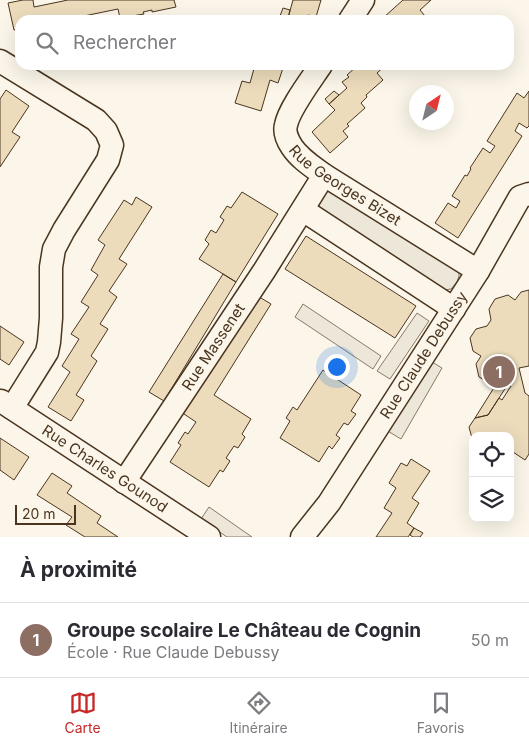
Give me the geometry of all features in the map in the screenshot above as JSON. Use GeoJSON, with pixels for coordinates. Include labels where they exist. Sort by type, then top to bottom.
{"type":"FeatureCollection","features":[{"type":"Feature","properties":{"kind":"street"},"geometry":{"type":"LineString","coordinates":[[353,15],[363,0]]}},
{"type":"Feature","properties":{"kind":"street"},"geometry":{"type":"LineString","coordinates":[[0,61],[96,120],[106,131],[112,145],[108,160],[54,249],[51,318],[49,342],[46,352],[6,404]]}},
{"type":"Feature","properties":{"kind":"street","name":"Rue Georges Bizet"},"geometry":{"type":"LineString","coordinates":[[318,70],[292,110],[286,126],[286,136],[292,147],[302,158],[324,175],[478,271]]}},
{"type":"Feature","properties":{"kind":"street","name":"Rue Massenet"},"geometry":{"type":"LineString","coordinates":[[124,482],[264,271],[324,175]]}},
{"type":"Feature","properties":{"kind":"street","name":"Rue Claude Debussy"},"geometry":{"type":"LineString","coordinates":[[302,537],[329,503],[454,309],[526,192]]}},
{"type":"Feature","properties":{"kind":"street"},"geometry":{"type":"LineString","coordinates":[[302,210],[454,309]]}},
{"type":"Feature","properties":{"kind":"street","name":"Rue Charles Gounod"},"geometry":{"type":"LineString","coordinates":[[6,404],[209,537]]}},
{"type":"Feature","properties":{"kind":"street"},"geometry":{"type":"LineString","coordinates":[[323,510],[323,537]]}},
{"type":"Feature","properties":{"kind":"shaded area"},"geometry":{"type":"Polygon","coordinates":[[[329,189],[459,269],[457,282],[451,289],[444,290],[319,210],[322,195],[329,189]]]}},
{"type":"Feature","properties":{"kind":"shaded area"},"geometry":{"type":"Polygon","coordinates":[[[303,304],[381,356],[373,369],[295,317],[303,304]]]}},
{"type":"Feature","properties":{"kind":"shaded area"},"geometry":{"type":"Polygon","coordinates":[[[417,313],[429,321],[390,379],[377,371],[417,313]]]}},
{"type":"Feature","properties":{"kind":"shaded area"},"geometry":{"type":"Polygon","coordinates":[[[427,359],[442,368],[401,439],[386,430],[427,359]]]}},
{"type":"Feature","properties":{"kind":"shaded area"},"geometry":{"type":"Polygon","coordinates":[[[209,507],[252,537],[227,537],[201,519],[209,507]]]}},
{"type":"Feature","properties":{"kind":"building"},"geometry":{"type":"Polygon","coordinates":[[[33,0],[34,7],[68,0],[174,0],[176,7],[152,12],[152,10],[138,15],[119,15],[118,9],[89,15],[15,15],[14,30],[8,3],[33,0]]]}},
{"type":"Feature","properties":{"kind":"building"},"geometry":{"type":"Polygon","coordinates":[[[293,0],[321,0],[317,15],[289,15],[293,0]]]}},
{"type":"Feature","properties":{"kind":"building"},"geometry":{"type":"Polygon","coordinates":[[[403,0],[431,0],[420,10],[424,15],[386,15],[403,0]]]}},
{"type":"Feature","properties":{"kind":"building"},"geometry":{"type":"Polygon","coordinates":[[[283,8],[290,10],[289,15],[280,15],[283,8]]]}},
{"type":"Feature","properties":{"kind":"building"},"geometry":{"type":"Polygon","coordinates":[[[254,70],[282,70],[278,83],[270,80],[261,111],[235,103],[242,81],[250,83],[254,70]]]}},
{"type":"Feature","properties":{"kind":"building"},"geometry":{"type":"Polygon","coordinates":[[[352,70],[380,70],[377,73],[383,80],[366,95],[367,97],[361,103],[365,108],[347,124],[349,126],[343,131],[348,137],[330,153],[312,132],[335,110],[329,104],[347,88],[342,82],[349,77],[347,75],[352,70]]]}},
{"type":"Feature","properties":{"kind":"building"},"geometry":{"type":"Polygon","coordinates":[[[6,90],[29,106],[12,132],[20,137],[0,167],[0,99],[6,90]]]}},
{"type":"Feature","properties":{"kind":"building"},"geometry":{"type":"Polygon","coordinates":[[[334,91],[339,95],[329,104],[325,99],[334,91]]]}},
{"type":"Feature","properties":{"kind":"building"},"geometry":{"type":"Polygon","coordinates":[[[529,91],[529,126],[527,128],[519,123],[515,131],[522,136],[458,238],[435,223],[448,203],[456,208],[460,201],[452,196],[465,175],[467,176],[483,148],[490,153],[495,146],[487,141],[517,93],[524,98],[529,91]]]}},
{"type":"Feature","properties":{"kind":"building"},"geometry":{"type":"Polygon","coordinates":[[[242,192],[278,214],[236,282],[199,259],[209,244],[205,240],[211,230],[216,233],[224,220],[220,217],[227,206],[231,208],[242,192]]]}},
{"type":"Feature","properties":{"kind":"building"},"geometry":{"type":"Polygon","coordinates":[[[136,197],[152,207],[119,259],[127,264],[109,291],[117,297],[100,324],[108,329],[91,356],[97,361],[76,395],[84,400],[71,421],[48,407],[70,372],[62,366],[79,339],[71,334],[89,307],[81,302],[98,275],[91,270],[105,245],[98,240],[124,200],[132,205],[136,197]]]}},
{"type":"Feature","properties":{"kind":"building"},"geometry":{"type":"Polygon","coordinates":[[[306,236],[416,306],[395,338],[285,269],[306,236]]]}},
{"type":"Feature","properties":{"kind":"building"},"geometry":{"type":"Polygon","coordinates":[[[223,274],[236,282],[164,401],[149,392],[223,274]]]}},
{"type":"Feature","properties":{"kind":"building"},"geometry":{"type":"Polygon","coordinates":[[[529,290],[529,366],[519,368],[525,393],[529,396],[529,454],[525,460],[514,453],[514,432],[470,432],[469,427],[475,418],[488,415],[499,398],[502,400],[511,386],[501,379],[488,382],[479,377],[476,364],[481,356],[473,351],[470,338],[476,329],[487,326],[491,320],[489,309],[495,299],[508,295],[515,300],[521,292],[529,290]]]}},
{"type":"Feature","properties":{"kind":"building"},"geometry":{"type":"Polygon","coordinates":[[[256,295],[271,304],[214,395],[251,419],[242,434],[245,437],[238,448],[234,446],[226,458],[230,461],[223,472],[220,470],[209,487],[170,462],[181,445],[178,443],[185,432],[188,434],[196,422],[181,412],[256,295]]]}},
{"type":"Feature","properties":{"kind":"building"},"geometry":{"type":"Polygon","coordinates":[[[0,326],[24,342],[9,365],[0,359],[0,326]]]}},
{"type":"Feature","properties":{"kind":"building"},"geometry":{"type":"Polygon","coordinates":[[[323,370],[361,395],[351,411],[356,414],[348,425],[344,423],[336,435],[340,438],[332,449],[329,446],[319,462],[280,438],[290,421],[286,418],[293,407],[297,410],[323,370]]]}},
{"type":"Feature","properties":{"kind":"building"},"geometry":{"type":"Polygon","coordinates":[[[501,379],[508,384],[488,415],[475,418],[495,386],[488,382],[501,379]]]}},
{"type":"Feature","properties":{"kind":"building"},"geometry":{"type":"Polygon","coordinates":[[[0,438],[29,457],[14,480],[0,470],[0,438]]]}},
{"type":"Feature","properties":{"kind":"building"},"geometry":{"type":"Polygon","coordinates":[[[411,459],[430,471],[412,498],[419,503],[407,523],[414,528],[408,537],[376,537],[392,513],[384,508],[396,488],[389,483],[401,463],[407,466],[411,459]]]}},
{"type":"Feature","properties":{"kind":"building"},"geometry":{"type":"Polygon","coordinates":[[[52,473],[72,486],[67,493],[101,516],[97,523],[118,537],[85,537],[66,525],[72,517],[37,495],[52,473]]]}},
{"type":"Feature","properties":{"kind":"building"},"geometry":{"type":"Polygon","coordinates":[[[414,528],[423,533],[420,537],[410,535],[414,528]]]}},
{"type":"Feature","properties":{"kind":"place","name":"Groupe scolaire Le Château de Cognin"},"geometry":{"type":"Point","coordinates":[499,372]}}]}
